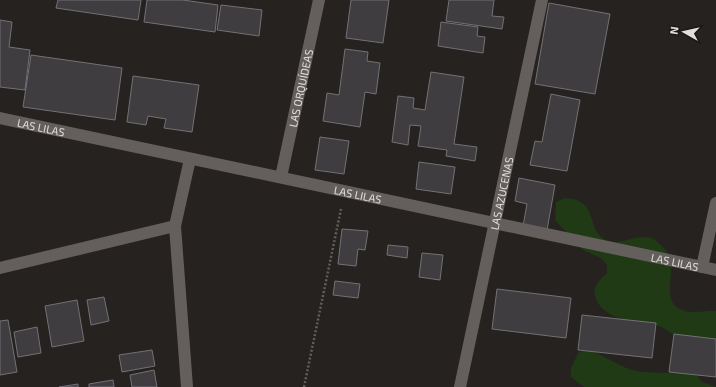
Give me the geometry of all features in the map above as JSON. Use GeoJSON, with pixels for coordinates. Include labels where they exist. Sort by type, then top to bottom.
{"type":"FeatureCollection","features":[{"type":"Feature","properties":{"kind":"street","name":"LAS ORQUÍDEAS"},"geometry":{"type":"LineString","coordinates":[[281,177],[319,0]]}},
{"type":"Feature","properties":{"kind":"street","name":"LAS AZUCENAS"},"geometry":{"type":"LineString","coordinates":[[460,387],[542,0]]}},
{"type":"Feature","properties":{"kind":"street","name":"LAS LILAS"},"geometry":{"type":"LineString","coordinates":[[0,118],[190,159],[345,190],[716,270]]}},
{"type":"Feature","properties":{"kind":"street"},"geometry":{"type":"LineString","coordinates":[[187,387],[175,226],[190,159]]}},
{"type":"Feature","properties":{"kind":"street"},"geometry":{"type":"LineString","coordinates":[[702,267],[716,203]]}},
{"type":"Feature","properties":{"kind":"street"},"geometry":{"type":"LineString","coordinates":[[0,268],[175,226]]}},
{"type":"Feature","properties":{"kind":"path"},"geometry":{"type":"LineString","coordinates":[[304,387],[345,190]]}},
{"type":"Feature","properties":{"kind":"green space"},"geometry":{"type":"Polygon","coordinates":[[[565,198],[576,200],[583,204],[588,209],[595,228],[599,234],[610,242],[649,237],[663,247],[671,258],[670,290],[673,303],[678,308],[689,312],[716,311],[716,348],[677,337],[659,326],[623,319],[607,312],[601,307],[596,299],[594,291],[599,281],[607,273],[607,265],[601,258],[583,250],[555,220],[556,202],[565,198]]]}},
{"type":"Feature","properties":{"kind":"green space"},"geometry":{"type":"Polygon","coordinates":[[[587,350],[599,354],[632,370],[696,374],[702,382],[716,387],[584,387],[571,377],[571,368],[578,353],[587,350]]]}},
{"type":"Feature","properties":{"kind":"building"},"geometry":{"type":"Polygon","coordinates":[[[58,0],[141,0],[138,20],[56,8],[58,0]]]}},
{"type":"Feature","properties":{"kind":"building"},"geometry":{"type":"Polygon","coordinates":[[[147,0],[183,0],[218,5],[215,32],[144,22],[147,0]]]}},
{"type":"Feature","properties":{"kind":"building"},"geometry":{"type":"Polygon","coordinates":[[[351,0],[389,0],[383,43],[346,38],[351,0]]]}},
{"type":"Feature","properties":{"kind":"building"},"geometry":{"type":"Polygon","coordinates":[[[449,0],[494,0],[492,16],[504,17],[502,29],[446,21],[449,0]]]}},
{"type":"Feature","properties":{"kind":"building"},"geometry":{"type":"Polygon","coordinates":[[[549,3],[610,14],[595,94],[535,84],[549,3]]]}},
{"type":"Feature","properties":{"kind":"building"},"geometry":{"type":"Polygon","coordinates":[[[221,5],[262,10],[259,36],[217,30],[221,5]]]}},
{"type":"Feature","properties":{"kind":"building"},"geometry":{"type":"Polygon","coordinates":[[[0,20],[12,22],[9,47],[30,50],[25,90],[0,87],[0,20]]]}},
{"type":"Feature","properties":{"kind":"building"},"geometry":{"type":"Polygon","coordinates":[[[441,22],[478,27],[477,36],[485,37],[483,53],[438,46],[441,22]]]}},
{"type":"Feature","properties":{"kind":"building"},"geometry":{"type":"Polygon","coordinates":[[[345,49],[368,52],[367,61],[380,63],[376,94],[365,92],[360,127],[323,121],[327,93],[339,95],[345,49]]]}},
{"type":"Feature","properties":{"kind":"building"},"geometry":{"type":"Polygon","coordinates":[[[31,55],[122,68],[115,120],[23,107],[31,55]]]}},
{"type":"Feature","properties":{"kind":"building"},"geometry":{"type":"Polygon","coordinates":[[[431,72],[464,77],[454,144],[477,147],[475,161],[446,156],[447,150],[418,146],[421,126],[410,125],[408,145],[392,142],[398,96],[414,98],[413,108],[425,110],[431,72]]]}},
{"type":"Feature","properties":{"kind":"building"},"geometry":{"type":"Polygon","coordinates":[[[133,76],[199,85],[192,132],[164,128],[166,119],[148,116],[146,125],[127,122],[133,76]]]}},
{"type":"Feature","properties":{"kind":"building"},"geometry":{"type":"Polygon","coordinates":[[[551,94],[580,100],[567,171],[530,165],[535,141],[542,142],[551,94]]]}},
{"type":"Feature","properties":{"kind":"building"},"geometry":{"type":"Polygon","coordinates":[[[320,137],[349,141],[344,174],[315,170],[320,137]]]}},
{"type":"Feature","properties":{"kind":"building"},"geometry":{"type":"Polygon","coordinates":[[[419,162],[455,167],[451,194],[416,189],[419,162]]]}},
{"type":"Feature","properties":{"kind":"building"},"geometry":{"type":"Polygon","coordinates":[[[519,178],[555,185],[547,230],[523,226],[527,204],[515,201],[519,178]]]}},
{"type":"Feature","properties":{"kind":"building"},"geometry":{"type":"Polygon","coordinates":[[[342,229],[368,231],[365,250],[358,249],[356,266],[338,264],[342,229]]]}},
{"type":"Feature","properties":{"kind":"building"},"geometry":{"type":"Polygon","coordinates":[[[388,245],[408,247],[407,258],[387,255],[388,245]]]}},
{"type":"Feature","properties":{"kind":"building"},"geometry":{"type":"Polygon","coordinates":[[[422,253],[443,255],[440,280],[419,277],[422,253]]]}},
{"type":"Feature","properties":{"kind":"building"},"geometry":{"type":"Polygon","coordinates":[[[335,281],[360,284],[358,298],[333,295],[335,281]]]}},
{"type":"Feature","properties":{"kind":"building"},"geometry":{"type":"Polygon","coordinates":[[[497,289],[571,298],[566,338],[492,329],[497,289]]]}},
{"type":"Feature","properties":{"kind":"building"},"geometry":{"type":"Polygon","coordinates":[[[104,297],[109,321],[91,325],[87,300],[104,297]]]}},
{"type":"Feature","properties":{"kind":"building"},"geometry":{"type":"Polygon","coordinates":[[[77,300],[84,341],[52,347],[45,306],[77,300]]]}},
{"type":"Feature","properties":{"kind":"building"},"geometry":{"type":"Polygon","coordinates":[[[582,315],[656,323],[652,358],[578,350],[582,315]]]}},
{"type":"Feature","properties":{"kind":"building"},"geometry":{"type":"Polygon","coordinates":[[[8,320],[17,372],[0,375],[0,321],[8,320]]]}},
{"type":"Feature","properties":{"kind":"building"},"geometry":{"type":"Polygon","coordinates":[[[37,327],[41,353],[18,357],[14,332],[37,327]]]}},
{"type":"Feature","properties":{"kind":"building"},"geometry":{"type":"Polygon","coordinates":[[[674,334],[716,339],[716,377],[669,372],[674,334]]]}},
{"type":"Feature","properties":{"kind":"building"},"geometry":{"type":"Polygon","coordinates":[[[152,350],[155,366],[122,372],[119,355],[152,350]]]}},
{"type":"Feature","properties":{"kind":"building"},"geometry":{"type":"Polygon","coordinates":[[[154,370],[157,387],[132,387],[130,375],[154,370]]]}},
{"type":"Feature","properties":{"kind":"building"},"geometry":{"type":"Polygon","coordinates":[[[113,380],[114,387],[89,387],[89,384],[113,380]]]}},
{"type":"Feature","properties":{"kind":"building"},"geometry":{"type":"Polygon","coordinates":[[[78,384],[78,387],[59,387],[78,384]]]}}]}
